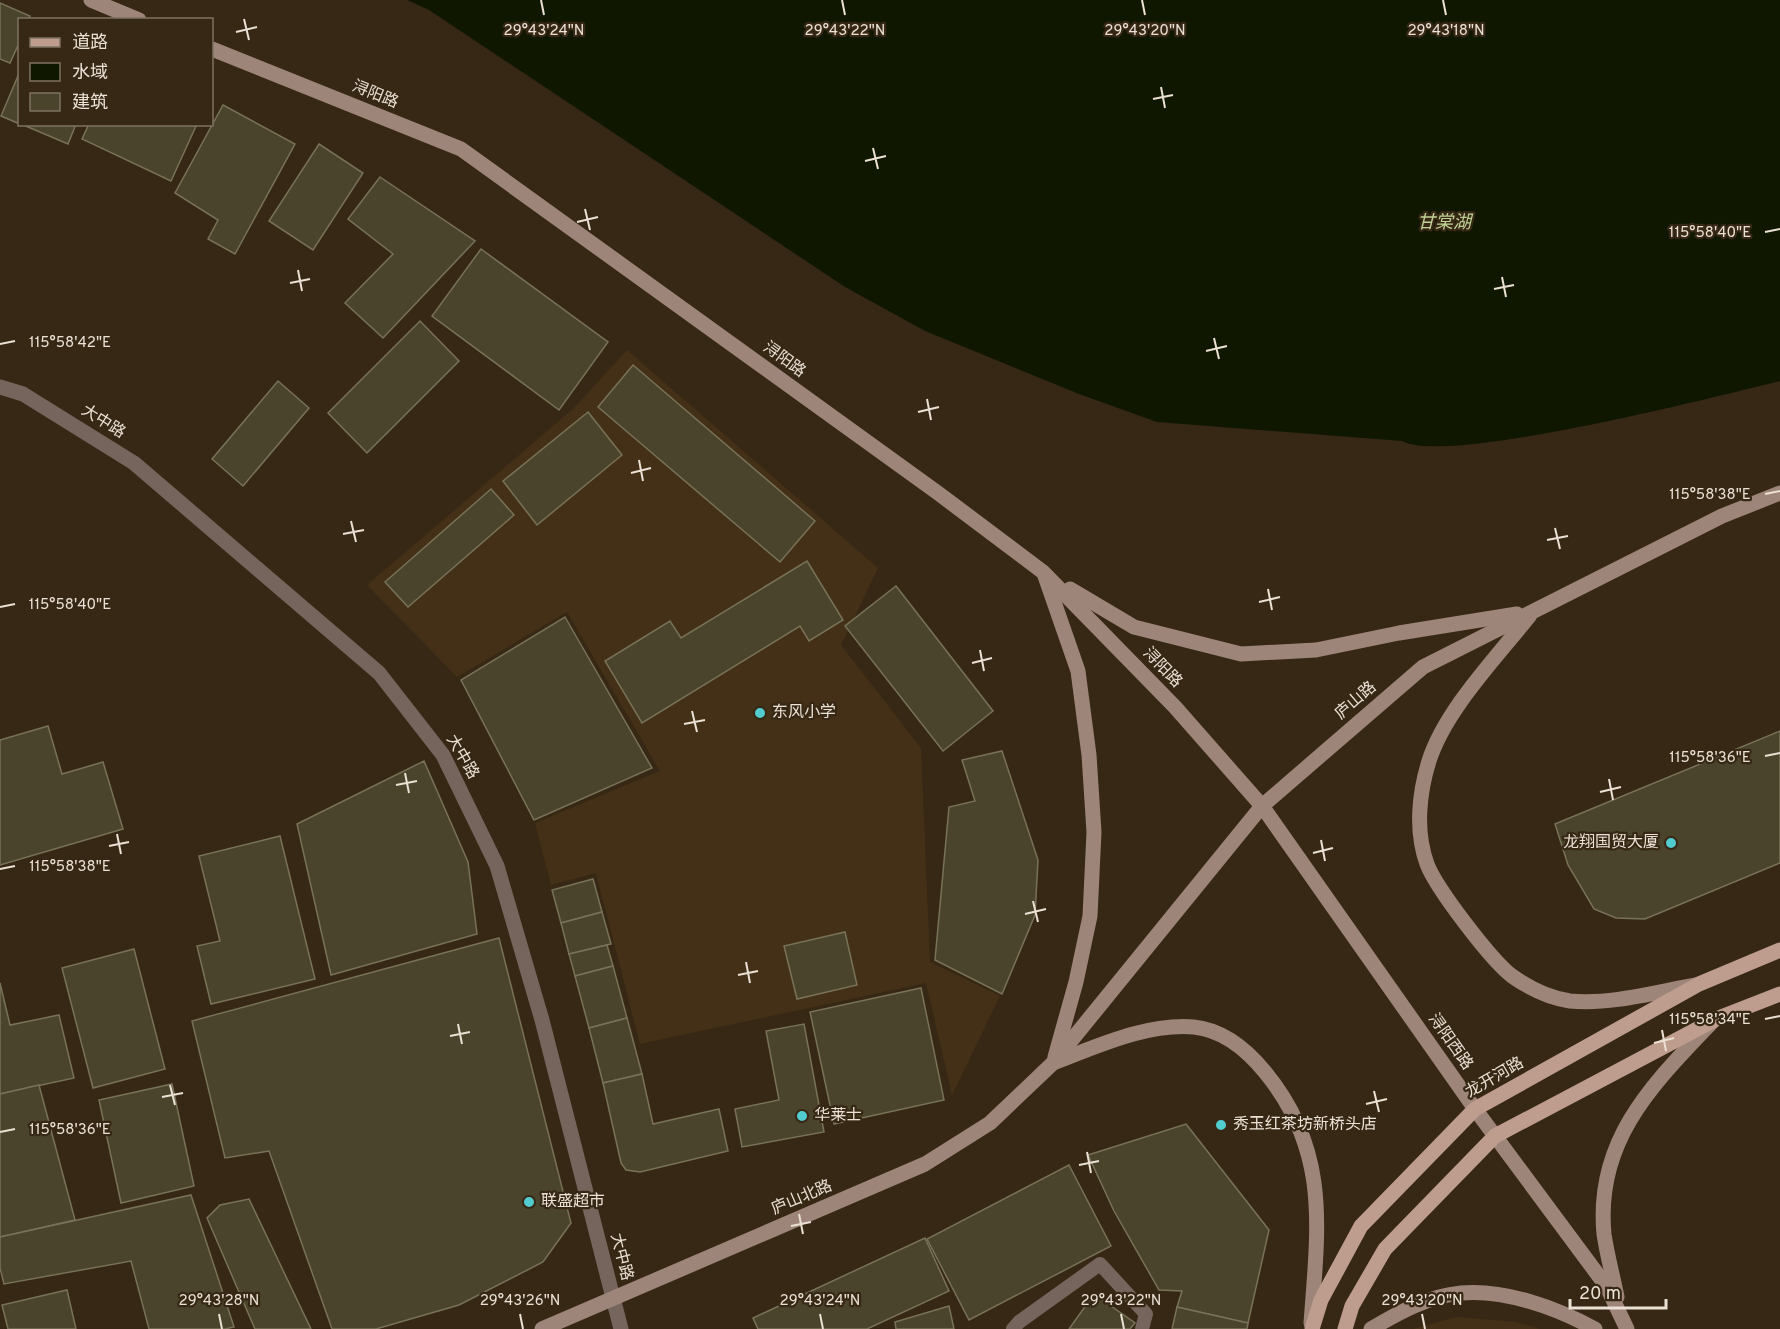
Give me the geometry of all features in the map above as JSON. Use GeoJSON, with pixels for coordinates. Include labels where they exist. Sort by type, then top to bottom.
{"type":"FeatureCollection","features":[{"type":"Feature","properties":{"kind":"main road"},"geometry":{"type":"LineString","coordinates":[[91,0],[134,18]]}},
{"type":"Feature","properties":{"kind":"main road","name":"浔阳路"},"geometry":{"type":"LineString","coordinates":[[213,49],[461,149],[929,486],[1043,572],[1175,707],[1262,806]]}},
{"type":"Feature","properties":{"kind":"main road","name":"庐山路"},"geometry":{"type":"LineString","coordinates":[[1053,1063],[1262,806],[1423,667],[1722,516],[1780,493]]}},
{"type":"Feature","properties":{"kind":"main road"},"geometry":{"type":"LineString","coordinates":[[1043,572],[1097,608],[1134,627],[1241,654],[1316,650],[1399,633],[1532,612]]}},
{"type":"Feature","properties":{"kind":"main road"},"geometry":{"type":"LineString","coordinates":[[1043,572],[1078,670],[1089,755],[1094,832],[1090,916],[1076,982],[1053,1063]]}},
{"type":"Feature","properties":{"kind":"main road"},"geometry":{"type":"LineString","coordinates":[[1532,612],[1461,703],[1429,759],[1421,794],[1420,829],[1427,864],[1449,902],[1510,974],[1535,991],[1569,1001],[1602,1000],[1699,984]]}},
{"type":"Feature","properties":{"kind":"main road","name":"浔阳西路"},"geometry":{"type":"LineString","coordinates":[[1262,806],[1475,1109],[1607,1287],[1627,1329]]}},
{"type":"Feature","properties":{"kind":"main road","name":"龙开河路"},"geometry":{"type":"LineString","coordinates":[[1311,1329],[1321,1300],[1361,1226],[1475,1109],[1699,984],[1780,950]]}},
{"type":"Feature","properties":{"kind":"main road"},"geometry":{"type":"LineString","coordinates":[[1345,1329],[1352,1306],[1385,1249],[1495,1136],[1716,1019],[1780,994]]}},
{"type":"Feature","properties":{"kind":"main road"},"geometry":{"type":"LineString","coordinates":[[1620,1315],[1604,1233],[1606,1188],[1614,1150],[1631,1116],[1652,1085],[1716,1019]]}},
{"type":"Feature","properties":{"kind":"main road"},"geometry":{"type":"LineString","coordinates":[[1053,1063],[1128,1036],[1165,1029],[1194,1027],[1221,1034],[1253,1057],[1286,1097],[1305,1136],[1316,1184],[1317,1238],[1311,1329]]}},
{"type":"Feature","properties":{"kind":"main road","name":"庐山北路"},"geometry":{"type":"LineString","coordinates":[[542,1329],[925,1164],[990,1123],[1053,1063]]}},
{"type":"Feature","properties":{"kind":"main road"},"geometry":{"type":"LineString","coordinates":[[1371,1329],[1398,1313],[1429,1300],[1462,1293],[1497,1296],[1534,1304],[1595,1329]]}},
{"type":"Feature","properties":{"kind":"street","name":"大中路"},"geometry":{"type":"LineString","coordinates":[[0,387],[23,394],[134,463],[380,673],[444,755],[497,866],[542,1020],[621,1329]]}},
{"type":"Feature","properties":{"kind":"lane"},"geometry":{"type":"LineString","coordinates":[[1013,1329],[1019,1322],[1100,1264],[1146,1314],[1142,1329]]}},
{"type":"Feature","properties":{"kind":"shaded area","name":"东风小学"},"geometry":{"type":"Polygon","coordinates":[[[627,350],[878,568],[841,645],[921,748],[930,962],[1000,996],[952,1095],[926,983],[640,1044],[596,873],[551,885],[535,823],[660,771],[567,612],[457,677],[367,585],[574,408],[627,350]]]}},
{"type":"Feature","properties":{"kind":"shaded area"},"geometry":{"type":"Polygon","coordinates":[[[1457,1317],[1516,1322],[1540,1329],[1413,1329],[1457,1317]]]}},
{"type":"Feature","properties":{"kind":"water","name":"甘棠湖"},"geometry":{"type":"Polygon","coordinates":[[[407,0],[1780,0],[1780,381],[1584,426],[1471,444],[1428,446],[1402,441],[1157,422],[1079,394],[925,331],[845,287],[429,10],[407,0]]]}},
{"type":"Feature","properties":{"kind":"building"},"geometry":{"type":"Polygon","coordinates":[[[0,3],[30,16],[29,18],[18,18],[18,45],[10,63],[0,59],[0,3]]]}},
{"type":"Feature","properties":{"kind":"building"},"geometry":{"type":"Polygon","coordinates":[[[18,76],[18,123],[1,116],[18,76]]]}},
{"type":"Feature","properties":{"kind":"building"},"geometry":{"type":"Polygon","coordinates":[[[223,105],[295,144],[235,254],[208,239],[218,220],[175,193],[223,105]]]}},
{"type":"Feature","properties":{"kind":"building"},"geometry":{"type":"Polygon","coordinates":[[[26,126],[75,126],[68,144],[26,126]]]}},
{"type":"Feature","properties":{"kind":"building"},"geometry":{"type":"Polygon","coordinates":[[[88,126],[196,126],[171,181],[82,139],[88,126]]]}},
{"type":"Feature","properties":{"kind":"building"},"geometry":{"type":"Polygon","coordinates":[[[319,144],[363,173],[313,250],[269,221],[319,144]]]}},
{"type":"Feature","properties":{"kind":"building"},"geometry":{"type":"Polygon","coordinates":[[[380,177],[475,241],[383,338],[345,303],[393,254],[348,219],[380,177]]]}},
{"type":"Feature","properties":{"kind":"building"},"geometry":{"type":"Polygon","coordinates":[[[481,249],[608,342],[559,410],[432,316],[481,249]]]}},
{"type":"Feature","properties":{"kind":"building"},"geometry":{"type":"Polygon","coordinates":[[[420,321],[459,361],[367,453],[328,413],[420,321]]]}},
{"type":"Feature","properties":{"kind":"building"},"geometry":{"type":"Polygon","coordinates":[[[633,365],[815,521],[780,562],[598,407],[633,365]]]}},
{"type":"Feature","properties":{"kind":"building"},"geometry":{"type":"Polygon","coordinates":[[[278,381],[309,408],[243,486],[212,459],[278,381]]]}},
{"type":"Feature","properties":{"kind":"building"},"geometry":{"type":"Polygon","coordinates":[[[588,412],[622,455],[537,525],[503,481],[588,412]]]}},
{"type":"Feature","properties":{"kind":"building"},"geometry":{"type":"Polygon","coordinates":[[[491,489],[514,515],[408,607],[385,582],[491,489]]]}},
{"type":"Feature","properties":{"kind":"building"},"geometry":{"type":"Polygon","coordinates":[[[807,561],[843,620],[809,641],[800,626],[642,723],[605,661],[670,621],[681,638],[807,561]]]}},
{"type":"Feature","properties":{"kind":"building"},"geometry":{"type":"Polygon","coordinates":[[[896,586],[993,711],[943,751],[845,626],[896,586]]]}},
{"type":"Feature","properties":{"kind":"building"},"geometry":{"type":"Polygon","coordinates":[[[565,617],[652,768],[534,820],[461,680],[565,617]]]}},
{"type":"Feature","properties":{"kind":"building"},"geometry":{"type":"Polygon","coordinates":[[[48,726],[62,774],[103,762],[123,829],[0,865],[0,740],[48,726]]]}},
{"type":"Feature","properties":{"kind":"building","name":"龙翔国贸大厦"},"geometry":{"type":"Polygon","coordinates":[[[1780,731],[1780,863],[1645,919],[1616,918],[1594,909],[1568,865],[1555,824],[1780,731]]]}},
{"type":"Feature","properties":{"kind":"building"},"geometry":{"type":"Polygon","coordinates":[[[1002,751],[1038,860],[1035,915],[1002,994],[935,960],[949,807],[975,801],[962,760],[1002,751]]]}},
{"type":"Feature","properties":{"kind":"building"},"geometry":{"type":"Polygon","coordinates":[[[424,761],[468,862],[477,934],[331,975],[297,824],[424,761]]]}},
{"type":"Feature","properties":{"kind":"building"},"geometry":{"type":"Polygon","coordinates":[[[280,836],[315,979],[211,1004],[197,946],[220,941],[199,856],[280,836]]]}},
{"type":"Feature","properties":{"kind":"building"},"geometry":{"type":"Polygon","coordinates":[[[593,879],[602,912],[561,923],[552,890],[593,879]]]}},
{"type":"Feature","properties":{"kind":"building"},"geometry":{"type":"Polygon","coordinates":[[[602,912],[611,944],[569,954],[561,923],[602,912]]]}},
{"type":"Feature","properties":{"kind":"building"},"geometry":{"type":"Polygon","coordinates":[[[845,932],[857,985],[797,999],[784,946],[845,932]]]}},
{"type":"Feature","properties":{"kind":"building"},"geometry":{"type":"Polygon","coordinates":[[[499,938],[571,1223],[543,1262],[459,1305],[376,1329],[332,1329],[269,1151],[225,1158],[192,1021],[499,938]]]}},
{"type":"Feature","properties":{"kind":"building"},"geometry":{"type":"Polygon","coordinates":[[[607,945],[613,966],[575,976],[569,954],[607,945]]]}},
{"type":"Feature","properties":{"kind":"building"},"geometry":{"type":"Polygon","coordinates":[[[134,949],[165,1069],[93,1088],[62,968],[134,949]]]}},
{"type":"Feature","properties":{"kind":"building"},"geometry":{"type":"Polygon","coordinates":[[[613,966],[627,1018],[589,1028],[575,976],[613,966]]]}},
{"type":"Feature","properties":{"kind":"building"},"geometry":{"type":"Polygon","coordinates":[[[0,983],[10,1025],[59,1015],[74,1078],[0,1094],[0,983]]]}},
{"type":"Feature","properties":{"kind":"building"},"geometry":{"type":"Polygon","coordinates":[[[921,988],[944,1100],[834,1124],[810,1012],[921,988]]]}},
{"type":"Feature","properties":{"kind":"building"},"geometry":{"type":"Polygon","coordinates":[[[627,1018],[642,1074],[603,1083],[589,1028],[627,1018]]]}},
{"type":"Feature","properties":{"kind":"building"},"geometry":{"type":"Polygon","coordinates":[[[804,1024],[824,1132],[742,1147],[735,1109],[779,1100],[766,1031],[804,1024]]]}},
{"type":"Feature","properties":{"kind":"building"},"geometry":{"type":"Polygon","coordinates":[[[642,1074],[653,1124],[719,1109],[728,1151],[640,1172],[626,1170],[621,1163],[603,1083],[642,1074]]]}},
{"type":"Feature","properties":{"kind":"building"},"geometry":{"type":"Polygon","coordinates":[[[172,1084],[194,1186],[121,1203],[99,1100],[172,1084]]]}},
{"type":"Feature","properties":{"kind":"building"},"geometry":{"type":"Polygon","coordinates":[[[39,1085],[75,1220],[0,1237],[0,1094],[39,1085]]]}},
{"type":"Feature","properties":{"kind":"building"},"geometry":{"type":"Polygon","coordinates":[[[1186,1124],[1269,1230],[1248,1323],[1177,1307],[1182,1291],[1159,1290],[1114,1211],[1088,1155],[1186,1124]]]}},
{"type":"Feature","properties":{"kind":"building"},"geometry":{"type":"Polygon","coordinates":[[[1069,1165],[1111,1246],[969,1320],[927,1239],[1069,1165]]]}},
{"type":"Feature","properties":{"kind":"building"},"geometry":{"type":"Polygon","coordinates":[[[191,1195],[234,1327],[149,1329],[131,1261],[4,1284],[0,1268],[0,1237],[191,1195]]]}},
{"type":"Feature","properties":{"kind":"building"},"geometry":{"type":"Polygon","coordinates":[[[249,1199],[311,1329],[255,1329],[207,1218],[220,1205],[249,1199]]]}},
{"type":"Feature","properties":{"kind":"building"},"geometry":{"type":"Polygon","coordinates":[[[925,1238],[949,1291],[867,1329],[758,1329],[753,1318],[925,1238]]]}},
{"type":"Feature","properties":{"kind":"building"},"geometry":{"type":"Polygon","coordinates":[[[67,1290],[76,1329],[8,1329],[2,1305],[67,1290]]]}},
{"type":"Feature","properties":{"kind":"building"},"geometry":{"type":"Polygon","coordinates":[[[1094,1294],[1135,1323],[1130,1329],[1069,1329],[1094,1294]]]}},
{"type":"Feature","properties":{"kind":"building"},"geometry":{"type":"Polygon","coordinates":[[[949,1306],[954,1329],[896,1329],[895,1322],[949,1306]]]}},
{"type":"Feature","properties":{"kind":"building"},"geometry":{"type":"Polygon","coordinates":[[[1177,1307],[1248,1323],[1247,1329],[1172,1329],[1177,1307]]]}},
{"type":"Feature","properties":{"kind":"place","name":"东风小学"},"geometry":{"type":"Point","coordinates":[760,713]}},
{"type":"Feature","properties":{"kind":"place","name":"龙翔国贸大厦"},"geometry":{"type":"Point","coordinates":[1671,843]}},
{"type":"Feature","properties":{"kind":"place","name":"华莱士"},"geometry":{"type":"Point","coordinates":[802,1116]}},
{"type":"Feature","properties":{"kind":"place","name":"秀玉红茶坊新桥头店"},"geometry":{"type":"Point","coordinates":[1221,1125]}},
{"type":"Feature","properties":{"kind":"place","name":"联盛超市"},"geometry":{"type":"Point","coordinates":[529,1202]}}]}
